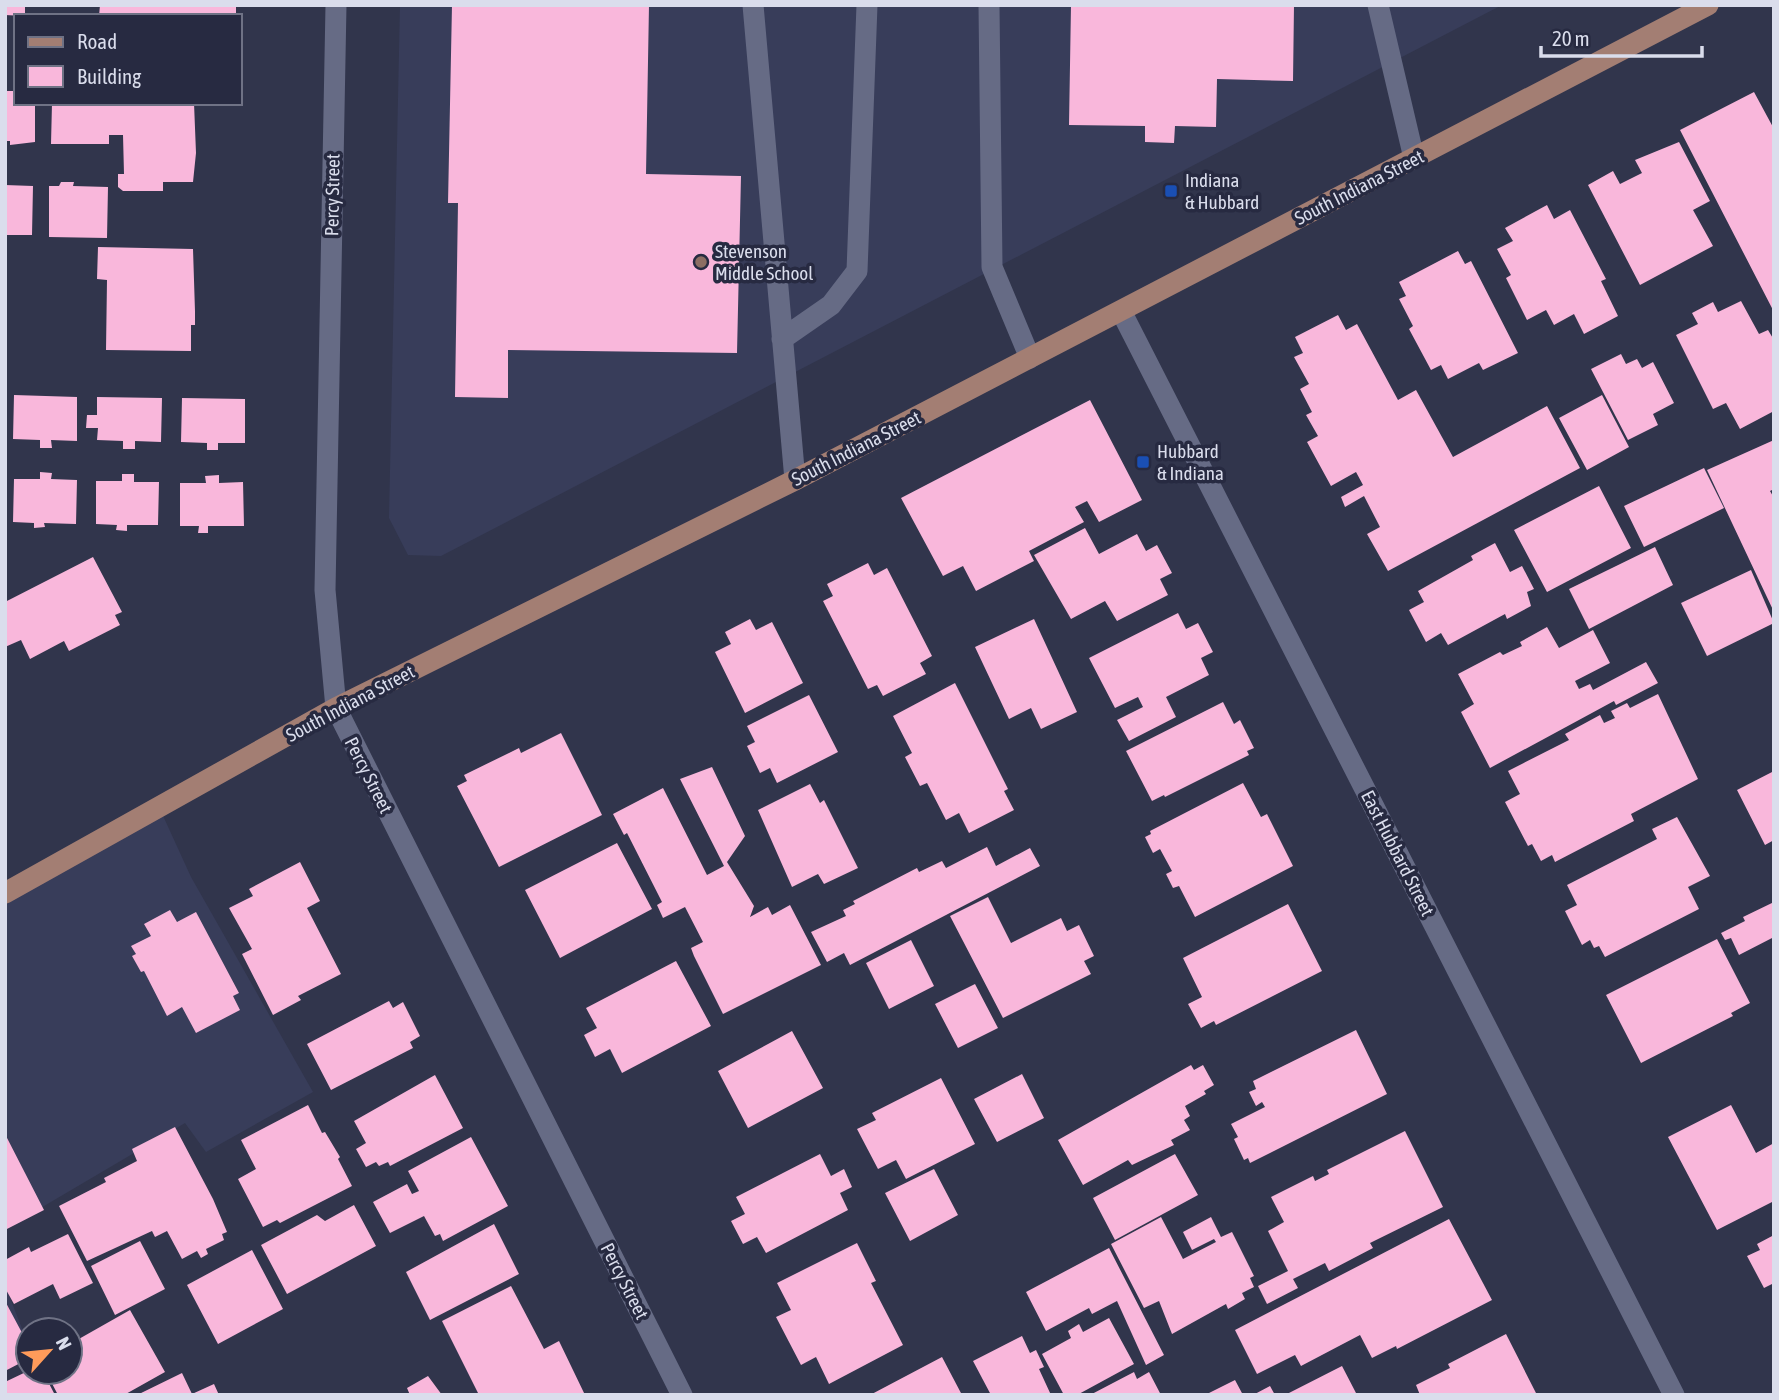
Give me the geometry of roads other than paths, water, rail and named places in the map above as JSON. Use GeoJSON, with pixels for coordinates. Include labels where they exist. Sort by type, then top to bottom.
{"type":"FeatureCollection","features":[{"type":"Feature","properties":{"kind":"main road","name":"South Indiana Street"},"geometry":{"type":"LineString","coordinates":[[5,893],[336,708],[795,480],[1708,5]]}},
{"type":"Feature","properties":{"kind":"street","name":"Percy Street"},"geometry":{"type":"LineString","coordinates":[[336,5],[325,590],[336,708],[682,1395]]}},
{"type":"Feature","properties":{"kind":"street"},"geometry":{"type":"LineString","coordinates":[[753,5],[795,480]]}},
{"type":"Feature","properties":{"kind":"street"},"geometry":{"type":"LineString","coordinates":[[782,340],[831,305],[857,271],[867,5]]}},
{"type":"Feature","properties":{"kind":"street"},"geometry":{"type":"LineString","coordinates":[[989,5],[992,267],[1030,358]]}},
{"type":"Feature","properties":{"kind":"street"},"geometry":{"type":"LineString","coordinates":[[1378,5],[1414,158]]}},
{"type":"Feature","properties":{"kind":"street","name":"East Hubbard Street"},"geometry":{"type":"LineString","coordinates":[[1121,311],[1674,1395]]}},
{"type":"Feature","properties":{"kind":"place","name":"Indiana & Hubbard"},"geometry":{"type":"Point","coordinates":[1171,191]}},
{"type":"Feature","properties":{"kind":"place","name":"Stevenson Middle School"},"geometry":{"type":"Point","coordinates":[701,262]}},
{"type":"Feature","properties":{"kind":"place","name":"Hubbard & Indiana"},"geometry":{"type":"Point","coordinates":[1143,462]}}]}
